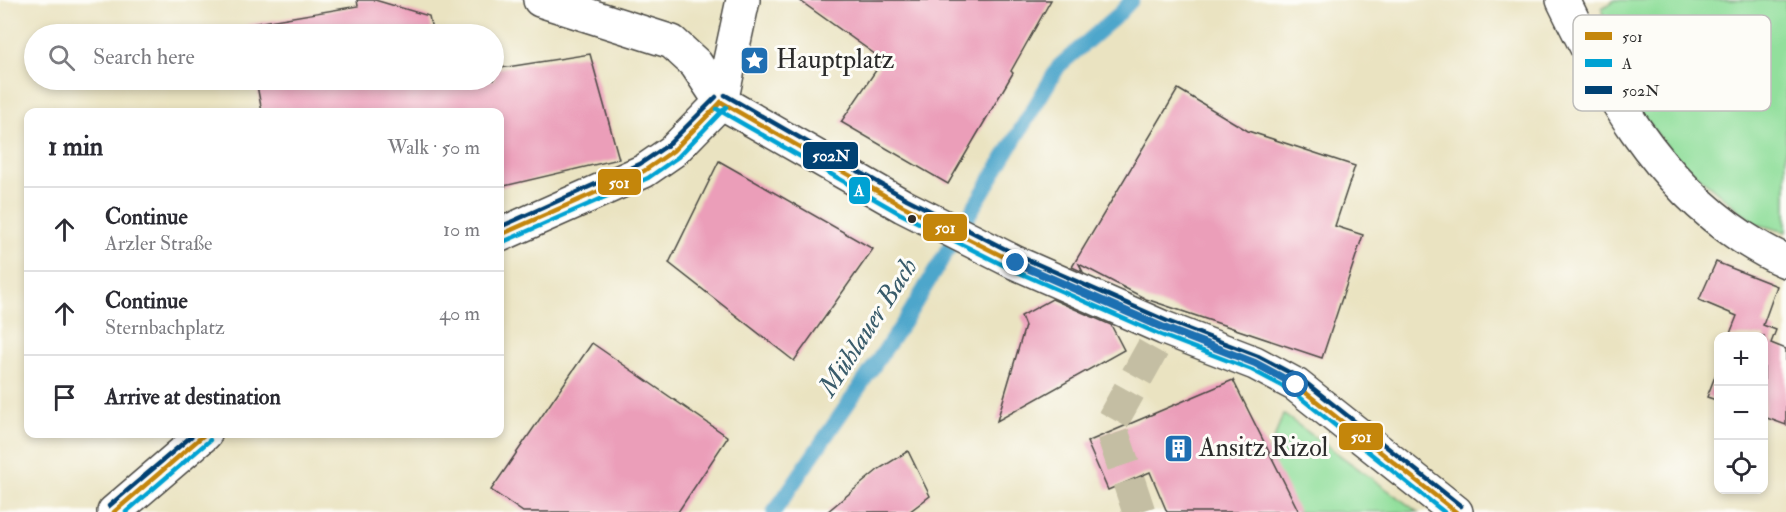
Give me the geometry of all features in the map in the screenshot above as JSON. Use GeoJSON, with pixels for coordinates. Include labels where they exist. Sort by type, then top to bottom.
{"type":"FeatureCollection","features":[{"type":"Feature","properties":{"kind":"main road"},"geometry":{"type":"LineString","coordinates":[[540,0],[672,42],[696,64],[721,102],[903,206],[1016,263],[1164,328],[1255,363],[1296,385],[1456,512]]}},
{"type":"Feature","properties":{"kind":"main road"},"geometry":{"type":"LineString","coordinates":[[504,233],[644,171],[674,151],[721,102],[742,0]]}},
{"type":"Feature","properties":{"kind":"main road"},"geometry":{"type":"LineString","coordinates":[[1563,0],[1573,21]]}},
{"type":"Feature","properties":{"kind":"main road"},"geometry":{"type":"LineString","coordinates":[[1622,111],[1665,168],[1693,198],[1724,225],[1786,261]]}},
{"type":"Feature","properties":{"kind":"main road"},"geometry":{"type":"LineString","coordinates":[[114,512],[200,438]]}},
{"type":"Feature","properties":{"kind":"green space"},"geometry":{"type":"Polygon","coordinates":[[[1615,0],[1786,0],[1786,232],[1756,224],[1676,158],[1639,111],[1771,111],[1771,15],[1603,15],[1602,8],[1615,0]]]}},
{"type":"Feature","properties":{"kind":"green space"},"geometry":{"type":"Polygon","coordinates":[[[1283,414],[1418,512],[1296,512],[1267,459],[1283,414]]]}},
{"type":"Feature","properties":{"kind":"building"},"geometry":{"type":"Polygon","coordinates":[[[357,0],[375,0],[429,16],[431,24],[252,24],[358,6],[357,0]]]}},
{"type":"Feature","properties":{"kind":"building"},"geometry":{"type":"Polygon","coordinates":[[[799,0],[1051,0],[1011,71],[1013,73],[948,184],[841,122],[883,60],[799,0]]]}},
{"type":"Feature","properties":{"kind":"building"},"geometry":{"type":"Polygon","coordinates":[[[590,54],[619,159],[504,186],[504,108],[261,108],[258,90],[504,90],[504,67],[590,54]]]}},
{"type":"Feature","properties":{"kind":"building"},"geometry":{"type":"Polygon","coordinates":[[[1178,89],[1248,131],[1355,166],[1335,226],[1363,235],[1322,358],[1146,299],[1079,264],[1083,272],[1072,267],[1178,89]]]}},
{"type":"Feature","properties":{"kind":"building"},"geometry":{"type":"Polygon","coordinates":[[[719,161],[873,249],[794,361],[669,263],[719,161]]]}},
{"type":"Feature","properties":{"kind":"building"},"geometry":{"type":"Polygon","coordinates":[[[1716,262],[1777,286],[1763,325],[1776,330],[1771,343],[1786,349],[1786,425],[1768,418],[1768,332],[1731,332],[1737,316],[1699,300],[1716,262]]]}},
{"type":"Feature","properties":{"kind":"building"},"geometry":{"type":"Polygon","coordinates":[[[1052,299],[1111,325],[1124,350],[997,421],[1025,326],[1021,316],[1052,299]]]}},
{"type":"Feature","properties":{"kind":"building"},"geometry":{"type":"Polygon","coordinates":[[[592,343],[728,437],[678,512],[523,512],[491,490],[592,343]]]}},
{"type":"Feature","properties":{"kind":"building"},"geometry":{"type":"Polygon","coordinates":[[[1714,379],[1714,399],[1707,397],[1714,379]]]}},
{"type":"Feature","properties":{"kind":"building","name":"Ansitz Rizol"},"geometry":{"type":"Polygon","coordinates":[[[1233,380],[1299,512],[1167,512],[1150,472],[1108,490],[1087,442],[1233,380]]]}},
{"type":"Feature","properties":{"kind":"building"},"geometry":{"type":"Polygon","coordinates":[[[908,451],[930,496],[909,512],[827,512],[879,469],[908,451]]]}},
{"type":"Feature","properties":{"kind":"waterway","name":"Mühlauer Bach"},"geometry":{"type":"LineString","coordinates":[[774,512],[906,319],[1059,66],[1132,0]]}},
{"type":"Feature","properties":{"kind":"tunnel"},"geometry":{"type":"LineString","coordinates":[[1139,512],[1110,425],[1164,328]]}},
{"type":"Feature","properties":{"kind":"transit line","name":"502N"},"geometry":{"type":"LineString","coordinates":[[725,95],[907,199],[1019,256],[1167,321],[1258,356],[1300,378],[1461,506]]}},
{"type":"Feature","properties":{"kind":"transit line","name":"502N"},"geometry":{"type":"LineString","coordinates":[[504,225],[640,164],[668,145],[716,97]]}},
{"type":"Feature","properties":{"kind":"transit line","name":"501"},"geometry":{"type":"LineString","coordinates":[[721,102],[903,206],[1016,263],[1164,328],[1255,363],[1296,385],[1456,512]]}},
{"type":"Feature","properties":{"kind":"transit line","name":"501"},"geometry":{"type":"LineString","coordinates":[[504,233],[644,171],[673,151],[721,102]]}},
{"type":"Feature","properties":{"kind":"transit line","name":"A"},"geometry":{"type":"LineString","coordinates":[[504,242],[648,178],[678,157],[726,107]]}},
{"type":"Feature","properties":{"kind":"transit line","name":"A"},"geometry":{"type":"LineString","coordinates":[[717,109],[899,213],[1013,270],[1161,335],[1252,370],[1292,391],[1444,512]]}},
{"type":"Feature","properties":{"kind":"transit line","name":"502N"},"geometry":{"type":"LineString","coordinates":[[109,506],[189,438]]}},
{"type":"Feature","properties":{"kind":"transit line","name":"501"},"geometry":{"type":"LineString","coordinates":[[114,512],[200,438]]}},
{"type":"Feature","properties":{"kind":"transit line","name":"A"},"geometry":{"type":"LineString","coordinates":[[126,512],[210,440]]}},
{"type":"Feature","properties":{"kind":"place","name":"Hauptplatz"},"geometry":{"type":"Point","coordinates":[755,60]}},
{"type":"Feature","properties":{"kind":"place","name":"Ansitz Rizol"},"geometry":{"type":"Point","coordinates":[1178,448]}},
{"type":"Feature","properties":{"kind":"route"},"geometry":{"type":"LineString","coordinates":[[1016,263],[1164,328],[1255,363],[1296,385]]}}]}
